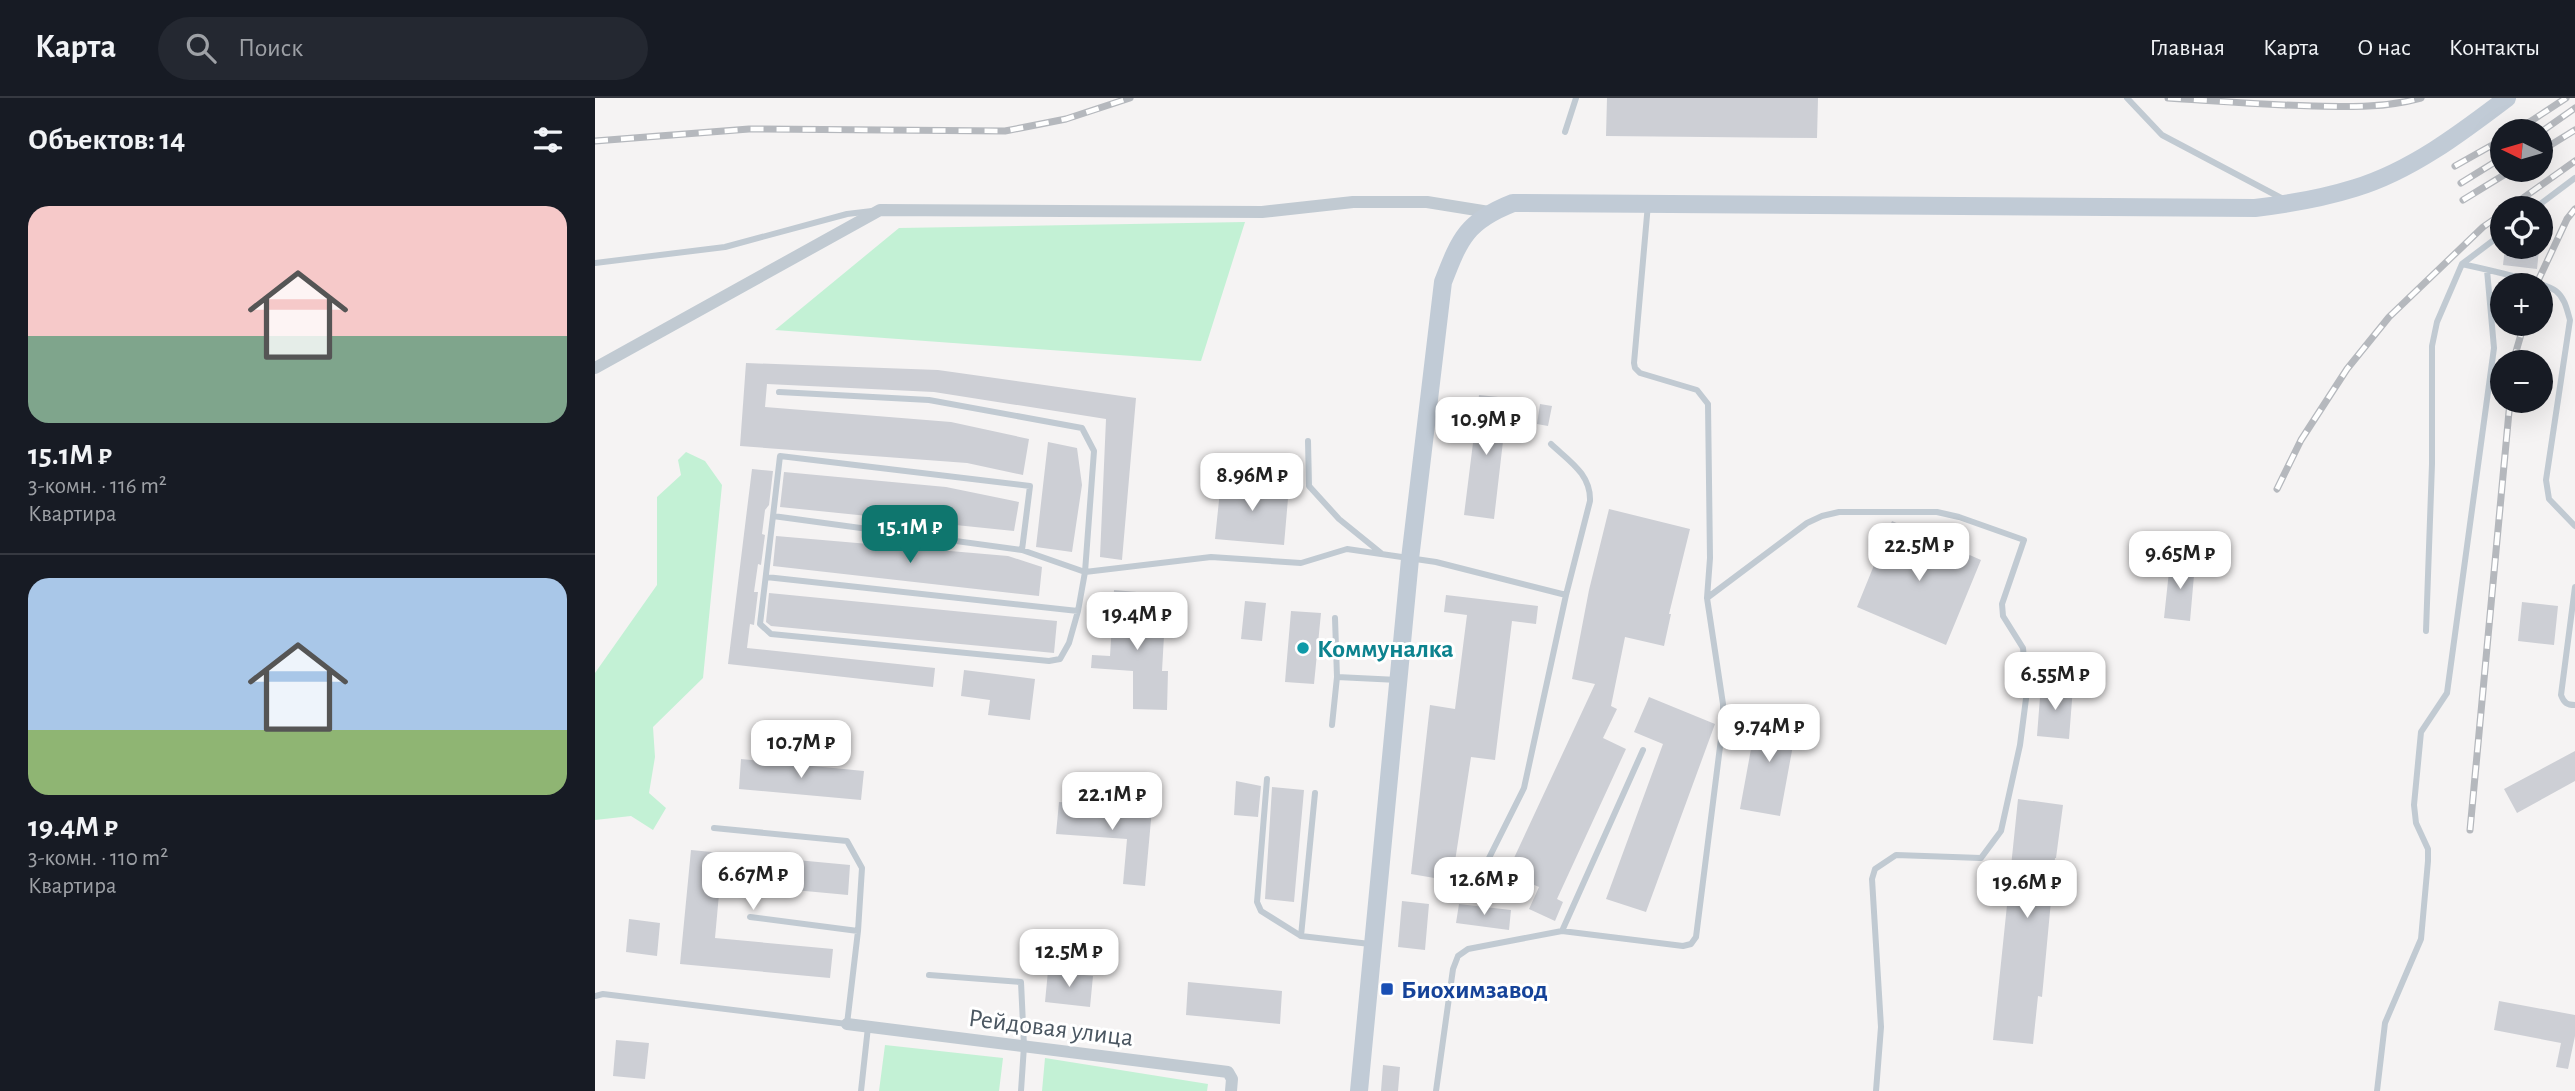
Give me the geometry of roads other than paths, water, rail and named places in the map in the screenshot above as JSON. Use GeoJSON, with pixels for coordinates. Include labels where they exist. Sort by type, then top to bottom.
{"type":"FeatureCollection","features":[{"type":"Feature","properties":{"kind":"main road"},"geometry":{"type":"LineString","coordinates":[[1359,1091],[1398,680],[1444,282],[1456,250],[1466,234],[1489,212],[1513,203],[2255,208],[2293,203],[2357,188],[2403,167],[2460,134],[2507,98]]}},
{"type":"Feature","properties":{"kind":"street"},"geometry":{"type":"LineString","coordinates":[[595,368],[880,210],[1262,212],[1353,202],[1427,202],[1489,212]]}},
{"type":"Feature","properties":{"kind":"street","name":"Рейдовая улица"},"geometry":{"type":"LineString","coordinates":[[847,1024],[1228,1072],[1232,1079],[1231,1091]]}},
{"type":"Feature","properties":{"kind":"lane"},"geometry":{"type":"LineString","coordinates":[[1565,132],[1576,98]]}},
{"type":"Feature","properties":{"kind":"lane"},"geometry":{"type":"LineString","coordinates":[[2127,98],[2162,135],[2293,203]]}},
{"type":"Feature","properties":{"kind":"lane"},"geometry":{"type":"LineString","coordinates":[[2551,196],[2575,178]]}},
{"type":"Feature","properties":{"kind":"lane"},"geometry":{"type":"LineString","coordinates":[[1436,1091],[1453,969],[1458,956],[1468,949],[1562,931],[1683,946],[1691,944],[1696,937],[1723,723],[1723,704],[1707,598],[1710,558],[1708,404],[1697,390],[1640,373],[1635,368],[1648,204]]}},
{"type":"Feature","properties":{"kind":"lane"},"geometry":{"type":"LineString","coordinates":[[595,263],[725,247],[848,214],[880,210]]}},
{"type":"Feature","properties":{"kind":"lane"},"geometry":{"type":"LineString","coordinates":[[2427,631],[2432,346],[2437,322],[2462,264],[2490,243]]}},
{"type":"Feature","properties":{"kind":"lane"},"geometry":{"type":"LineString","coordinates":[[2462,264],[2555,290],[2567,307],[2570,320],[2546,480],[2549,499],[2575,526]]}},
{"type":"Feature","properties":{"kind":"lane"},"geometry":{"type":"LineString","coordinates":[[2377,1091],[2385,1023],[2421,939],[2428,849],[2416,823],[2414,805],[2421,732],[2447,693],[2494,348],[2487,270]]}},
{"type":"Feature","properties":{"kind":"lane"},"geometry":{"type":"LineString","coordinates":[[779,392],[929,400],[1082,428],[1094,451],[1085,572],[1079,611],[1069,643],[1060,659],[1049,662],[771,634],[760,624],[779,456],[1030,486],[1022,550]]}},
{"type":"Feature","properties":{"kind":"lane"},"geometry":{"type":"LineString","coordinates":[[1308,441],[1309,486],[1339,519],[1383,555]]}},
{"type":"Feature","properties":{"kind":"lane"},"geometry":{"type":"LineString","coordinates":[[1484,868],[1524,788],[1566,595],[1590,501],[1590,488],[1585,476],[1551,444]]}},
{"type":"Feature","properties":{"kind":"lane"},"geometry":{"type":"LineString","coordinates":[[1707,598],[1807,523],[1839,512],[1937,512],[2024,540],[2002,604],[2003,616],[2023,648],[2027,691],[2020,745],[2001,831],[1981,858],[1896,855],[1875,869],[1872,879],[1881,1027],[1876,1091]]}},
{"type":"Feature","properties":{"kind":"lane"},"geometry":{"type":"LineString","coordinates":[[773,516],[1022,550],[1085,572],[1211,557],[1301,563],[1347,549],[1436,562],[1566,595]]}},
{"type":"Feature","properties":{"kind":"lane"},"geometry":{"type":"LineString","coordinates":[[766,577],[1079,611]]}},
{"type":"Feature","properties":{"kind":"lane"},"geometry":{"type":"LineString","coordinates":[[2575,587],[2561,695],[2563,701],[2575,705]]}},
{"type":"Feature","properties":{"kind":"lane"},"geometry":{"type":"LineString","coordinates":[[1332,724],[1337,677],[1335,618]]}},
{"type":"Feature","properties":{"kind":"lane"},"geometry":{"type":"LineString","coordinates":[[1337,677],[1398,680]]}},
{"type":"Feature","properties":{"kind":"lane"},"geometry":{"type":"LineString","coordinates":[[1562,931],[1643,750]]}},
{"type":"Feature","properties":{"kind":"lane"},"geometry":{"type":"LineString","coordinates":[[1267,779],[1257,902],[1261,911],[1301,936],[1374,945]]}},
{"type":"Feature","properties":{"kind":"lane"},"geometry":{"type":"LineString","coordinates":[[1301,936],[1315,793]]}},
{"type":"Feature","properties":{"kind":"lane"},"geometry":{"type":"LineString","coordinates":[[595,996],[603,994],[847,1024],[859,931],[862,867],[847,841],[714,828]]}},
{"type":"Feature","properties":{"kind":"lane"},"geometry":{"type":"LineString","coordinates":[[750,917],[859,931]]}},
{"type":"Feature","properties":{"kind":"lane"},"geometry":{"type":"LineString","coordinates":[[929,975],[1021,982],[1024,1046],[1021,1091]]}},
{"type":"Feature","properties":{"kind":"lane"},"geometry":{"type":"LineString","coordinates":[[861,1091],[868,1026]]}},
{"type":"Feature","properties":{"kind":"railway"},"geometry":{"type":"LineString","coordinates":[[595,141],[749,129],[1005,131],[1066,119],[1130,98]]}},
{"type":"Feature","properties":{"kind":"railway"},"geometry":{"type":"LineString","coordinates":[[2168,98],[2341,107],[2381,105],[2421,98]]}},
{"type":"Feature","properties":{"kind":"railway"},"geometry":{"type":"LineString","coordinates":[[2534,119],[2566,98]]}},
{"type":"Feature","properties":{"kind":"railway"},"geometry":{"type":"LineString","coordinates":[[2553,124],[2575,108]]}},
{"type":"Feature","properties":{"kind":"railway"},"geometry":{"type":"LineString","coordinates":[[2553,144],[2575,130]]}},
{"type":"Feature","properties":{"kind":"railway"},"geometry":{"type":"LineString","coordinates":[[2455,166],[2490,146]]}},
{"type":"Feature","properties":{"kind":"railway"},"geometry":{"type":"LineString","coordinates":[[2526,196],[2575,161]]}},
{"type":"Feature","properties":{"kind":"railway"},"geometry":{"type":"LineString","coordinates":[[2461,183],[2490,165]]}},
{"type":"Feature","properties":{"kind":"railway"},"geometry":{"type":"LineString","coordinates":[[2463,200],[2492,182]]}},
{"type":"Feature","properties":{"kind":"railway"},"geometry":{"type":"LineString","coordinates":[[2542,273],[2567,219],[2575,209]]}},
{"type":"Feature","properties":{"kind":"railway"},"geometry":{"type":"LineString","coordinates":[[2277,489],[2301,440],[2347,369],[2389,317],[2490,222]]}},
{"type":"Feature","properties":{"kind":"railway"},"geometry":{"type":"LineString","coordinates":[[2516,350],[2521,336]]}},
{"type":"Feature","properties":{"kind":"railway"},"geometry":{"type":"LineString","coordinates":[[2470,830],[2509,413]]}},
{"type":"Feature","properties":{"kind":"place","name":"Коммуналка"},"geometry":{"type":"Point","coordinates":[1303,648]}},
{"type":"Feature","properties":{"kind":"place","name":"Биохимзавод"},"geometry":{"type":"Point","coordinates":[1387,989]}}]}
